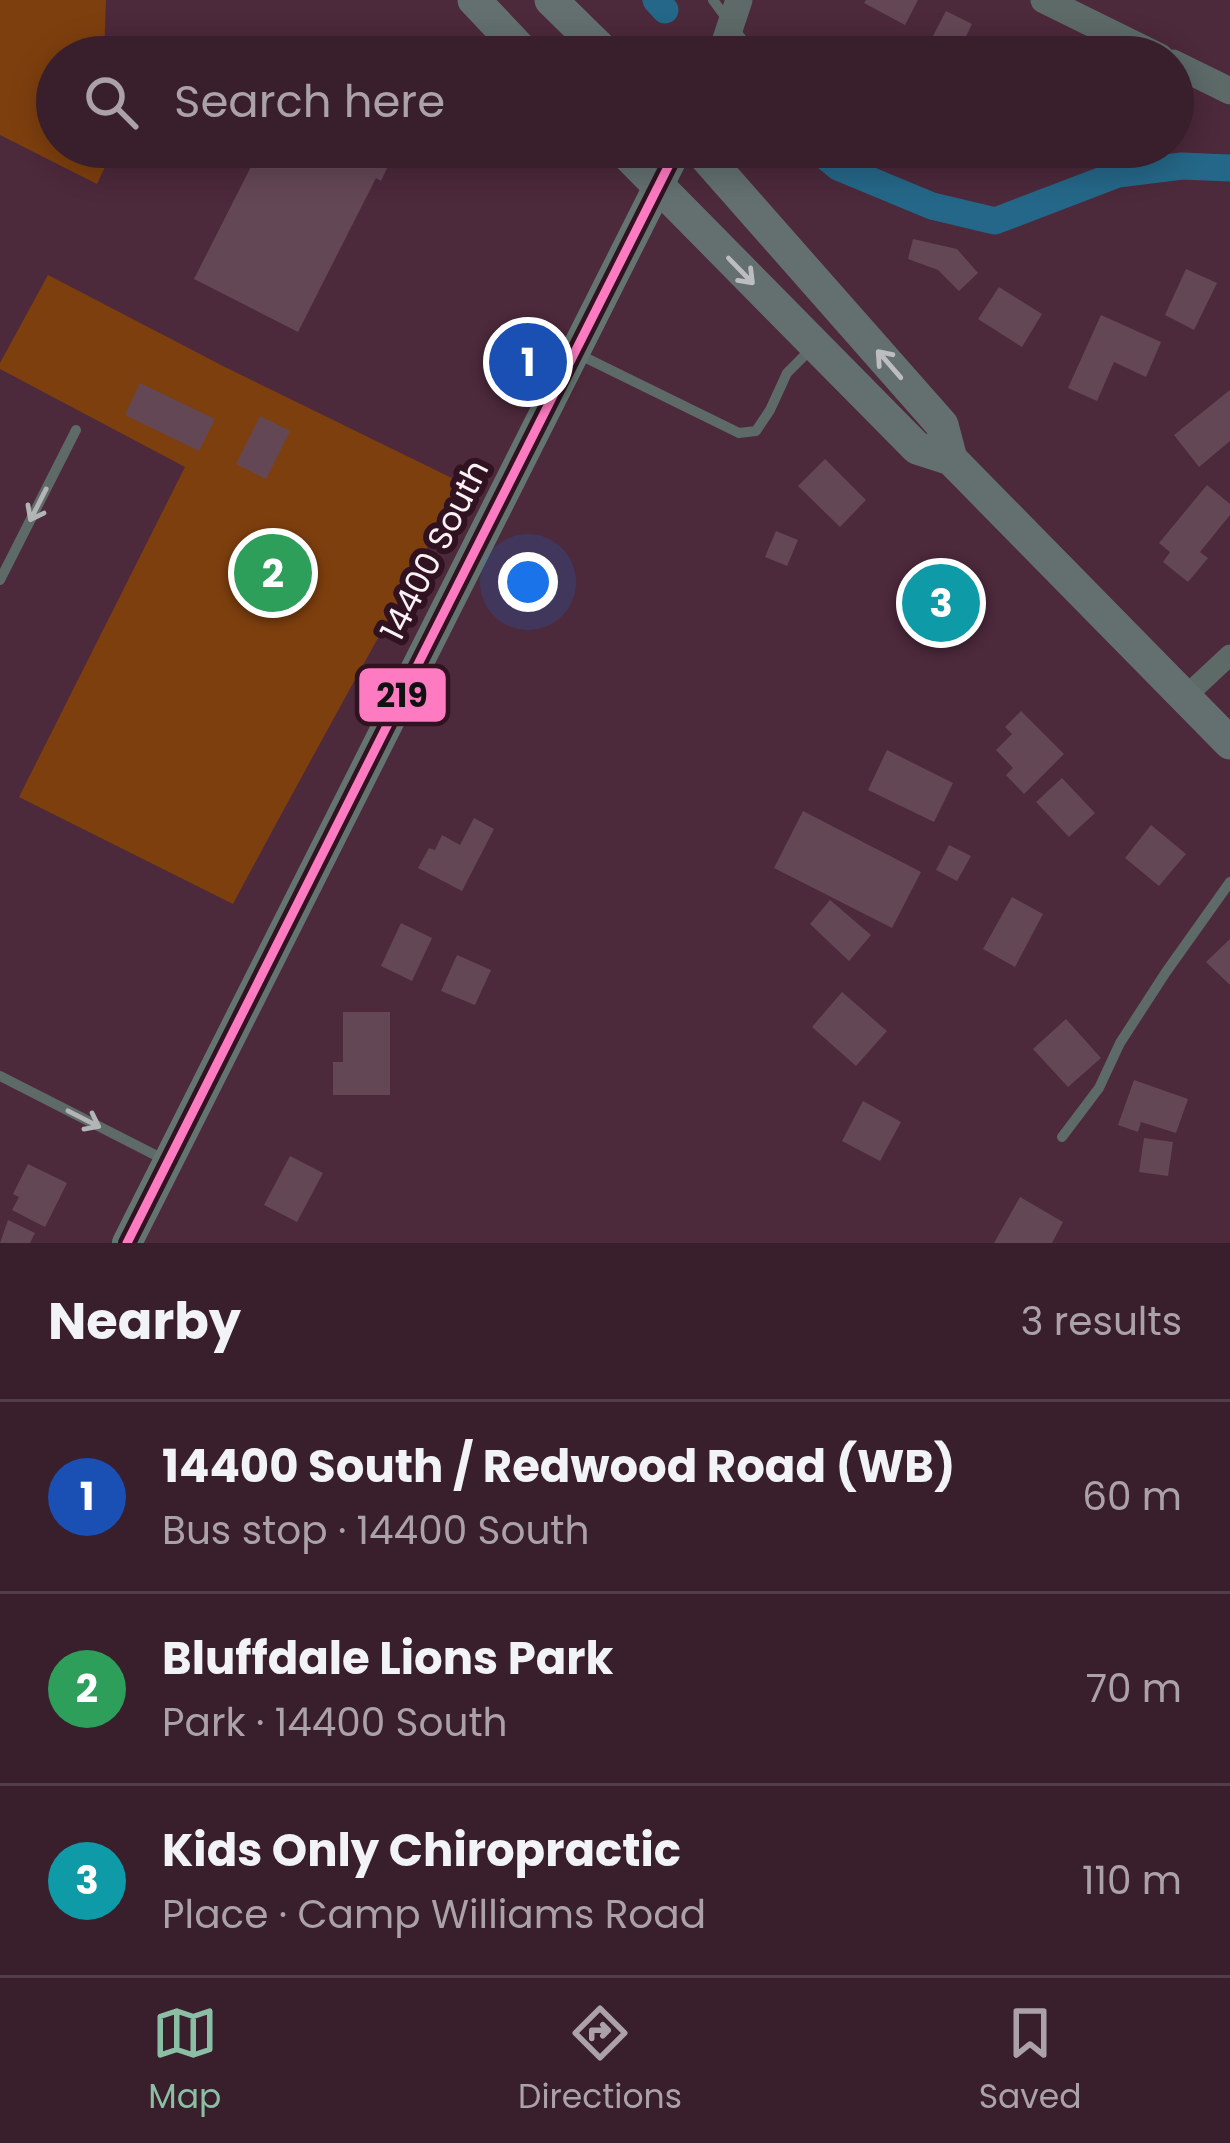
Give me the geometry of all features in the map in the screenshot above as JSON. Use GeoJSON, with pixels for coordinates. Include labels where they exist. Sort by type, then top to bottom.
{"type":"FeatureCollection","features":[{"type":"Feature","properties":{"kind":"main road"},"geometry":{"type":"LineString","coordinates":[[474,0],[508,36]]}},
{"type":"Feature","properties":{"kind":"main road"},"geometry":{"type":"LineString","coordinates":[[551,0],[588,36]]}},
{"type":"Feature","properties":{"kind":"main road"},"geometry":{"type":"LineString","coordinates":[[642,168],[917,448],[951,460],[1230,742]]}},
{"type":"Feature","properties":{"kind":"main road","name":"14400 South"},"geometry":{"type":"LineString","coordinates":[[127,1243],[669,168]]}},
{"type":"Feature","properties":{"kind":"main road"},"geometry":{"type":"LineString","coordinates":[[717,168],[943,424],[951,460]]}},
{"type":"Feature","properties":{"kind":"street"},"geometry":{"type":"LineString","coordinates":[[1044,0],[1117,36]]}},
{"type":"Feature","properties":{"kind":"street"},"geometry":{"type":"LineString","coordinates":[[1194,73],[1230,91]]}},
{"type":"Feature","properties":{"kind":"street"},"geometry":{"type":"LineString","coordinates":[[1186,696],[1230,655]]}},
{"type":"Feature","properties":{"kind":"lane"},"geometry":{"type":"LineString","coordinates":[[713,0],[736,13]]}},
{"type":"Feature","properties":{"kind":"lane"},"geometry":{"type":"LineString","coordinates":[[575,353],[739,433],[757,431],[787,373],[814,346]]}},
{"type":"Feature","properties":{"kind":"lane"},"geometry":{"type":"LineString","coordinates":[[0,580],[76,430]]}},
{"type":"Feature","properties":{"kind":"lane"},"geometry":{"type":"LineString","coordinates":[[1062,1138],[1099,1088],[1120,1043],[1166,972],[1230,882]]}},
{"type":"Feature","properties":{"kind":"lane"},"geometry":{"type":"LineString","coordinates":[[0,1076],[168,1162]]}},
{"type":"Feature","properties":{"kind":"shaded area"},"geometry":{"type":"Polygon","coordinates":[[[0,0],[106,0],[105,36],[36,36],[36,153],[0,135],[0,0]]]}},
{"type":"Feature","properties":{"kind":"shaded area"},"geometry":{"type":"Polygon","coordinates":[[[65,168],[104,168],[97,184],[65,168]]]}},
{"type":"Feature","properties":{"kind":"shaded area"},"geometry":{"type":"Polygon","coordinates":[[[48,275],[462,483],[233,904],[19,797],[185,467],[0,369],[48,275]]]}},
{"type":"Feature","properties":{"kind":"building"},"geometry":{"type":"Polygon","coordinates":[[[918,0],[905,25],[864,3],[918,0]]]}},
{"type":"Feature","properties":{"kind":"building"},"geometry":{"type":"Polygon","coordinates":[[[946,11],[972,24],[966,36],[933,36],[946,11]]]}},
{"type":"Feature","properties":{"kind":"building"},"geometry":{"type":"Polygon","coordinates":[[[250,168],[387,168],[381,181],[376,178],[298,332],[194,279],[250,168]]]}},
{"type":"Feature","properties":{"kind":"building"},"geometry":{"type":"Polygon","coordinates":[[[913,239],[957,249],[978,273],[959,291],[938,270],[908,259],[913,239]]]}},
{"type":"Feature","properties":{"kind":"building"},"geometry":{"type":"Polygon","coordinates":[[[1186,269],[1217,283],[1194,330],[1165,315],[1186,269]]]}},
{"type":"Feature","properties":{"kind":"building"},"geometry":{"type":"Polygon","coordinates":[[[999,287],[1042,314],[1022,347],[978,319],[999,287]]]}},
{"type":"Feature","properties":{"kind":"building"},"geometry":{"type":"Polygon","coordinates":[[[1101,315],[1161,342],[1146,377],[1114,362],[1097,401],[1068,388],[1101,315]]]}},
{"type":"Feature","properties":{"kind":"building"},"geometry":{"type":"Polygon","coordinates":[[[140,383],[215,419],[199,451],[125,415],[140,383]]]}},
{"type":"Feature","properties":{"kind":"building"},"geometry":{"type":"Polygon","coordinates":[[[1230,390],[1230,441],[1199,467],[1174,435],[1230,390]]]}},
{"type":"Feature","properties":{"kind":"building"},"geometry":{"type":"Polygon","coordinates":[[[260,416],[290,431],[266,479],[236,464],[260,416]]]}},
{"type":"Feature","properties":{"kind":"building"},"geometry":{"type":"Polygon","coordinates":[[[825,459],[866,500],[840,527],[798,486],[825,459]]]}},
{"type":"Feature","properties":{"kind":"building"},"geometry":{"type":"Polygon","coordinates":[[[1207,485],[1230,504],[1230,515],[1200,552],[1208,558],[1188,582],[1163,562],[1170,552],[1159,543],[1207,485]]]}},
{"type":"Feature","properties":{"kind":"building"},"geometry":{"type":"Polygon","coordinates":[[[776,531],[798,540],[787,566],[765,557],[776,531]]]}},
{"type":"Feature","properties":{"kind":"building"},"geometry":{"type":"Polygon","coordinates":[[[942,569],[974,602],[940,636],[907,603],[942,569]]]}},
{"type":"Feature","properties":{"kind":"building"},"geometry":{"type":"Polygon","coordinates":[[[1021,711],[1064,754],[1024,794],[1006,775],[1013,768],[996,750],[1012,734],[1005,727],[1021,711]]]}},
{"type":"Feature","properties":{"kind":"building"},"geometry":{"type":"Polygon","coordinates":[[[887,750],[953,783],[934,822],[868,790],[887,750]]]}},
{"type":"Feature","properties":{"kind":"building"},"geometry":{"type":"Polygon","coordinates":[[[1062,778],[1095,813],[1069,837],[1036,802],[1062,778]]]}},
{"type":"Feature","properties":{"kind":"building"},"geometry":{"type":"Polygon","coordinates":[[[803,811],[921,872],[892,928],[774,868],[803,811]]]}},
{"type":"Feature","properties":{"kind":"building"},"geometry":{"type":"Polygon","coordinates":[[[474,818],[494,829],[462,891],[418,868],[442,835],[460,845],[474,818]]]}},
{"type":"Feature","properties":{"kind":"building"},"geometry":{"type":"Polygon","coordinates":[[[1151,825],[1186,854],[1159,886],[1125,858],[1151,825]]]}},
{"type":"Feature","properties":{"kind":"building"},"geometry":{"type":"Polygon","coordinates":[[[949,845],[971,856],[957,881],[936,870],[949,845]]]}},
{"type":"Feature","properties":{"kind":"building"},"geometry":{"type":"Polygon","coordinates":[[[1012,897],[1043,914],[1015,967],[983,949],[1012,897]]]}},
{"type":"Feature","properties":{"kind":"building"},"geometry":{"type":"Polygon","coordinates":[[[830,900],[871,935],[849,961],[810,924],[830,900]]]}},
{"type":"Feature","properties":{"kind":"building"},"geometry":{"type":"Polygon","coordinates":[[[401,923],[432,938],[412,981],[381,966],[401,923]]]}},
{"type":"Feature","properties":{"kind":"building"},"geometry":{"type":"Polygon","coordinates":[[[1230,939],[1230,985],[1206,962],[1230,939]]]}},
{"type":"Feature","properties":{"kind":"building"},"geometry":{"type":"Polygon","coordinates":[[[457,955],[491,970],[475,1005],[441,991],[457,955]]]}},
{"type":"Feature","properties":{"kind":"building"},"geometry":{"type":"Polygon","coordinates":[[[842,992],[887,1031],[856,1066],[812,1027],[842,992]]]}},
{"type":"Feature","properties":{"kind":"building"},"geometry":{"type":"Polygon","coordinates":[[[343,1012],[390,1012],[390,1095],[333,1095],[333,1062],[343,1062],[343,1012]]]}},
{"type":"Feature","properties":{"kind":"building"},"geometry":{"type":"Polygon","coordinates":[[[1066,1019],[1101,1058],[1068,1087],[1033,1049],[1066,1019]]]}},
{"type":"Feature","properties":{"kind":"building"},"geometry":{"type":"Polygon","coordinates":[[[1134,1080],[1188,1099],[1176,1133],[1141,1122],[1138,1132],[1118,1125],[1134,1080]]]}},
{"type":"Feature","properties":{"kind":"building"},"geometry":{"type":"Polygon","coordinates":[[[863,1101],[901,1122],[880,1161],[842,1141],[863,1101]]]}},
{"type":"Feature","properties":{"kind":"building"},"geometry":{"type":"Polygon","coordinates":[[[1144,1138],[1173,1142],[1168,1176],[1139,1172],[1144,1138]]]}},
{"type":"Feature","properties":{"kind":"building"},"geometry":{"type":"Polygon","coordinates":[[[290,1156],[323,1173],[297,1222],[264,1205],[290,1156]]]}},
{"type":"Feature","properties":{"kind":"building"},"geometry":{"type":"Polygon","coordinates":[[[28,1164],[67,1183],[45,1227],[12,1210],[19,1197],[13,1194],[28,1164]]]}},
{"type":"Feature","properties":{"kind":"building"},"geometry":{"type":"Polygon","coordinates":[[[1020,1197],[1063,1222],[1052,1243],[994,1243],[1020,1197]]]}},
{"type":"Feature","properties":{"kind":"building"},"geometry":{"type":"Polygon","coordinates":[[[8,1220],[35,1233],[30,1243],[0,1243],[8,1220]]]}},
{"type":"Feature","properties":{"kind":"waterway"},"geometry":{"type":"LineString","coordinates":[[656,0],[665,10]]}},
{"type":"Feature","properties":{"kind":"waterway"},"geometry":{"type":"LineString","coordinates":[[1194,166],[1230,168]]}},
{"type":"Feature","properties":{"kind":"waterway"},"geometry":{"type":"LineString","coordinates":[[840,168],[932,206],[995,221],[1118,174],[1166,168]]}},
{"type":"Feature","properties":{"kind":"transit line","name":"219"},"geometry":{"type":"LineString","coordinates":[[127,1243],[667,168]]}},
{"type":"Feature","properties":{"kind":"place","name":"14400 South / Redwood Road (WB)"},"geometry":{"type":"Point","coordinates":[528,362]}},
{"type":"Feature","properties":{"kind":"place","name":"Bluffdale Lions Park"},"geometry":{"type":"Point","coordinates":[273,573]}},
{"type":"Feature","properties":{"kind":"place","name":"Kids Only Chiropractic"},"geometry":{"type":"Point","coordinates":[941,603]}}]}
